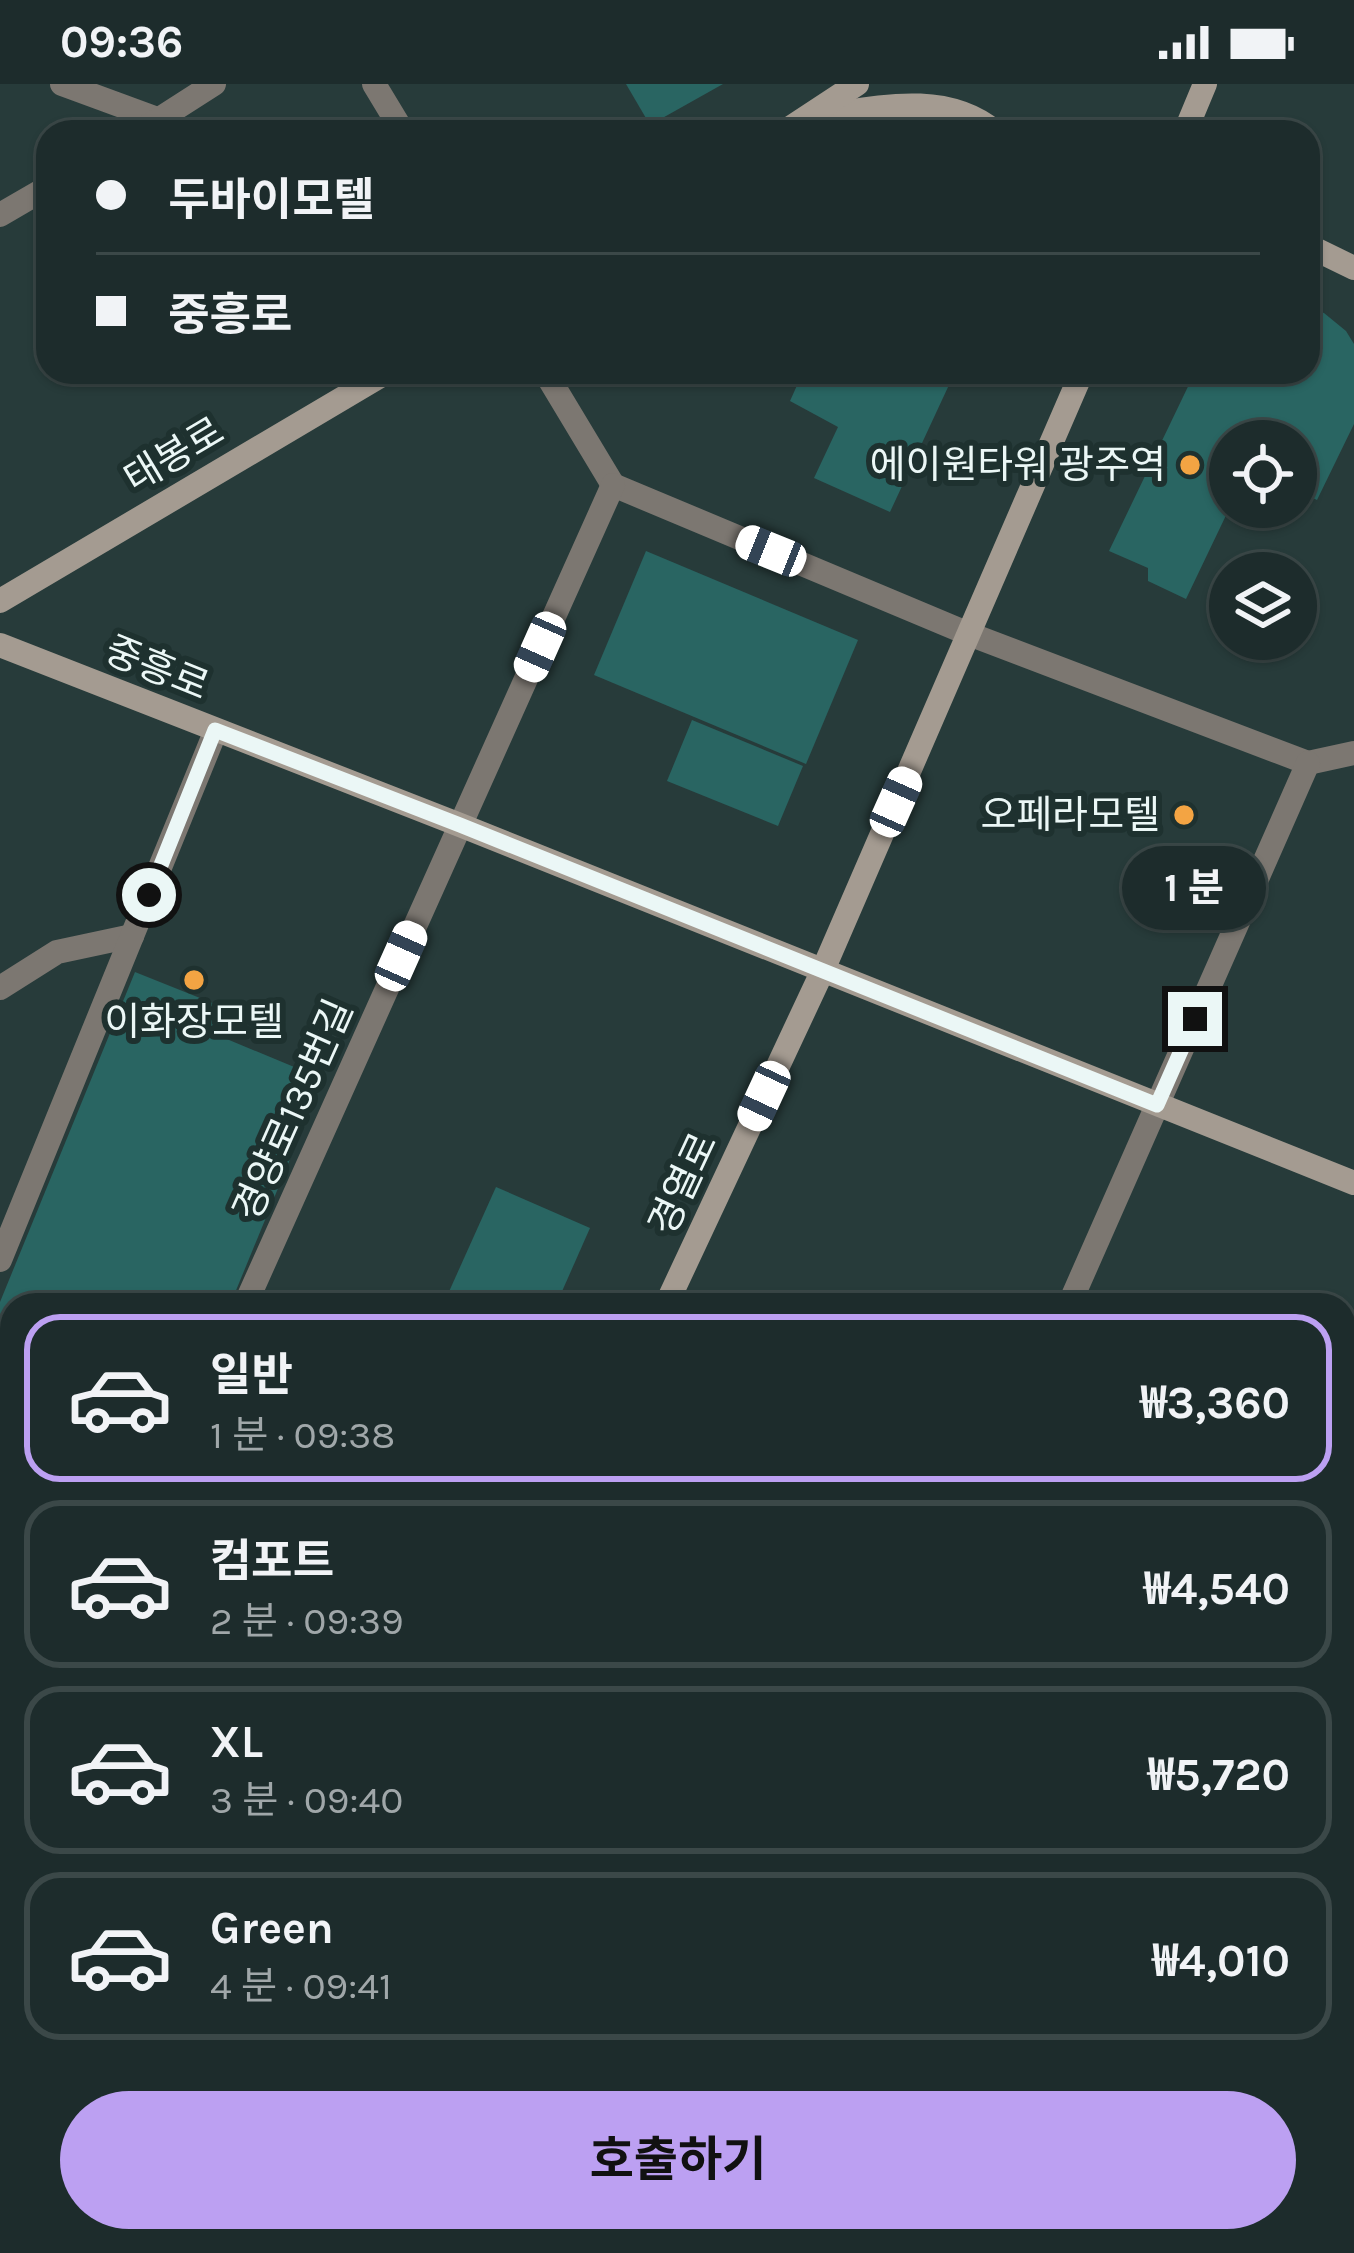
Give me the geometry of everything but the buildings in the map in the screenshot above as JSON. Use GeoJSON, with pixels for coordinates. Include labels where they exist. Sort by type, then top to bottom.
{"type":"FeatureCollection","features":[{"type":"Feature","properties":{"kind":"street"},"geometry":{"type":"LineString","coordinates":[[62,84],[137,120]]}},
{"type":"Feature","properties":{"kind":"street"},"geometry":{"type":"LineString","coordinates":[[159,120],[214,84]]}},
{"type":"Feature","properties":{"kind":"street"},"geometry":{"type":"LineString","coordinates":[[374,84],[396,120]]}},
{"type":"Feature","properties":{"kind":"street"},"geometry":{"type":"LineString","coordinates":[[807,118],[835,84]]}},
{"type":"Feature","properties":{"kind":"street"},"geometry":{"type":"LineString","coordinates":[[804,120],[857,84]]}},
{"type":"Feature","properties":{"kind":"street"},"geometry":{"type":"LineString","coordinates":[[1190,120],[1205,84]]}},
{"type":"Feature","properties":{"kind":"street"},"geometry":{"type":"LineString","coordinates":[[807,118],[912,104],[953,109],[979,120]]}},
{"type":"Feature","properties":{"kind":"street"},"geometry":{"type":"LineString","coordinates":[[0,215],[36,194]]}},
{"type":"Feature","properties":{"kind":"street"},"geometry":{"type":"LineString","coordinates":[[1320,251],[1354,268]]}},
{"type":"Feature","properties":{"kind":"street","name":"태봉로"},"geometry":{"type":"LineString","coordinates":[[0,602],[367,384]]}},
{"type":"Feature","properties":{"kind":"street"},"geometry":{"type":"LineString","coordinates":[[552,384],[613,485],[969,634],[1308,763],[1354,753]]}},
{"type":"Feature","properties":{"kind":"street","name":"경열로"},"geometry":{"type":"LineString","coordinates":[[672,1293],[823,970],[1075,384]]}},
{"type":"Feature","properties":{"kind":"street","name":"경양로135번길"},"geometry":{"type":"LineString","coordinates":[[250,1293],[613,485]]}},
{"type":"Feature","properties":{"kind":"street","name":"중흥로"},"geometry":{"type":"LineString","coordinates":[[0,645],[1354,1183]]}},
{"type":"Feature","properties":{"kind":"street"},"geometry":{"type":"LineString","coordinates":[[0,1260],[215,730]]}},
{"type":"Feature","properties":{"kind":"street"},"geometry":{"type":"LineString","coordinates":[[1074,1293],[1308,763]]}},
{"type":"Feature","properties":{"kind":"street"},"geometry":{"type":"LineString","coordinates":[[0,988],[57,952],[132,936]]}},
{"type":"Feature","properties":{"kind":"place","name":"에이원타워 광주역"},"geometry":{"type":"Point","coordinates":[1190,465]}},
{"type":"Feature","properties":{"kind":"place","name":"오페라모텔"},"geometry":{"type":"Point","coordinates":[1184,815]}},
{"type":"Feature","properties":{"kind":"place","name":"이화장모텔"},"geometry":{"type":"Point","coordinates":[194,980]}},
{"type":"Feature","properties":{"kind":"route"},"geometry":{"type":"LineString","coordinates":[[149,895],[215,730],[1157,1105],[1195,1019]]}}]}
